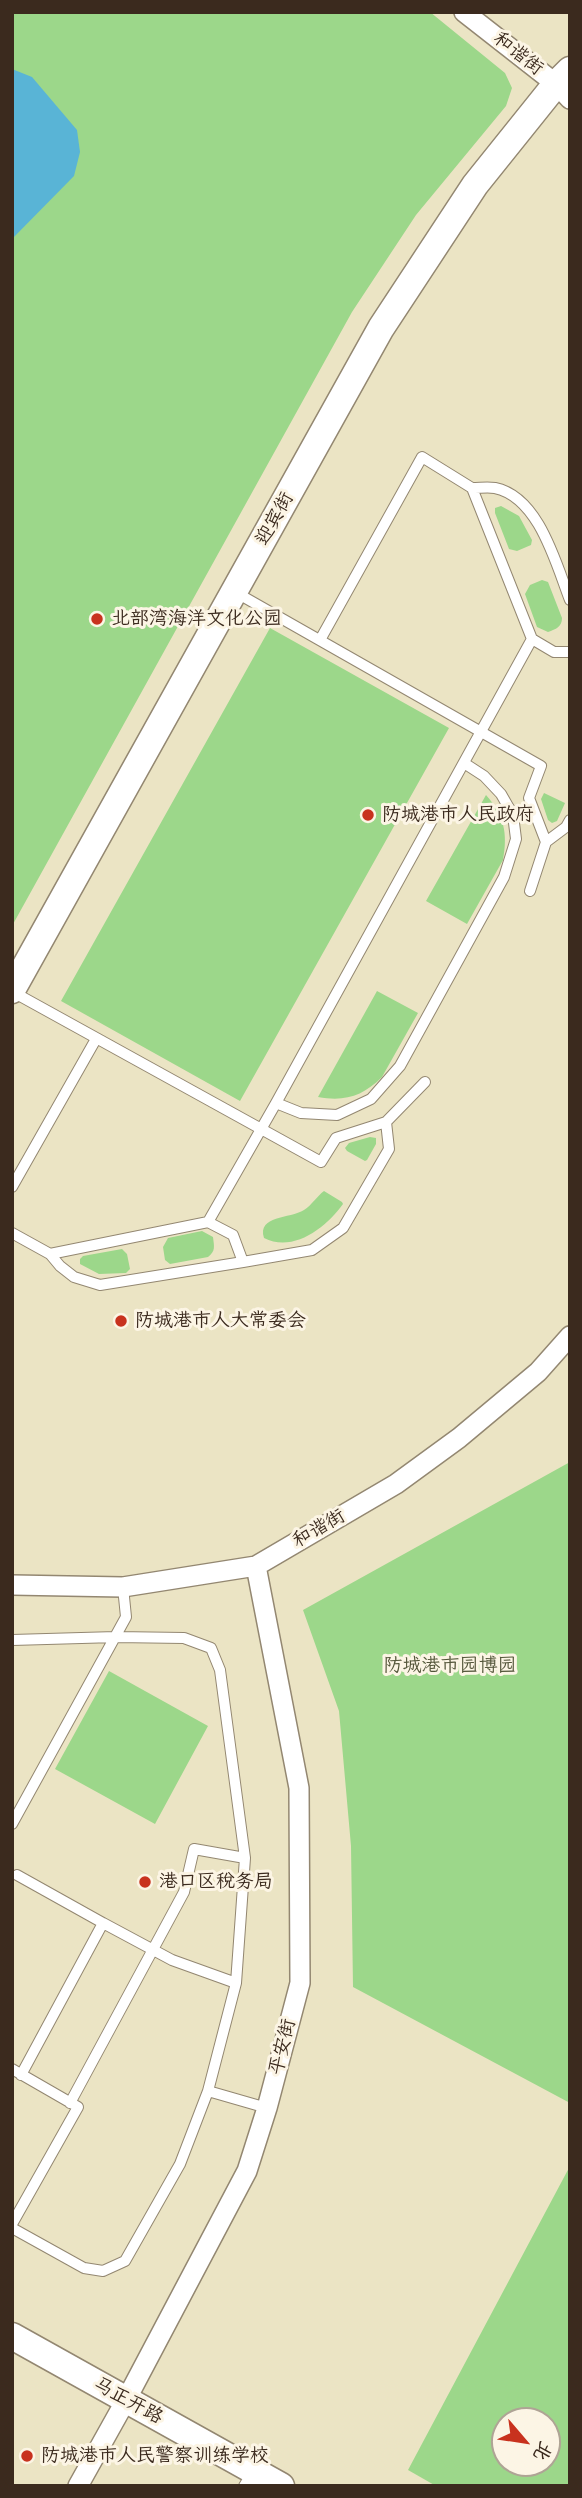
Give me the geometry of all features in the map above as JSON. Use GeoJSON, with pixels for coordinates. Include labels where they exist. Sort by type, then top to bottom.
{"type":"FeatureCollection","features":[{"type":"Feature","properties":{"kind":"main road","name":"迎宾街"},"geometry":{"type":"LineString","coordinates":[[12,991],[381,328],[475,185],[565,84]]}},
{"type":"Feature","properties":{"kind":"main road","name":"马正开路"},"geometry":{"type":"LineString","coordinates":[[12,2336],[126,2400],[249,2478],[281,2486]]}},
{"type":"Feature","properties":{"kind":"street","name":"和谐街"},"geometry":{"type":"LineString","coordinates":[[464,12],[565,84]]}},
{"type":"Feature","properties":{"kind":"street","name":"和谐街"},"geometry":{"type":"LineString","coordinates":[[12,1585],[123,1587],[256,1566],[396,1484],[449,1446],[538,1372],[570,1336]]}},
{"type":"Feature","properties":{"kind":"street","name":"平安街"},"geometry":{"type":"LineString","coordinates":[[85,2481],[247,2171],[267,2108],[300,1983],[299,1788],[256,1566]]}},
{"type":"Feature","properties":{"kind":"lane"},"geometry":{"type":"LineString","coordinates":[[320,640],[422,457],[472,488],[496,488],[516,498],[543,528],[570,600]]}},
{"type":"Feature","properties":{"kind":"lane"},"geometry":{"type":"LineString","coordinates":[[472,488],[532,639],[554,652],[570,652]]}},
{"type":"Feature","properties":{"kind":"lane"},"geometry":{"type":"LineString","coordinates":[[234,592],[541,766],[529,798],[546,842]]}},
{"type":"Feature","properties":{"kind":"lane"},"geometry":{"type":"LineString","coordinates":[[208,1222],[532,639]]}},
{"type":"Feature","properties":{"kind":"lane"},"geometry":{"type":"LineString","coordinates":[[276,1103],[301,1113],[338,1115],[371,1099],[400,1066],[504,877],[516,839],[513,815],[501,794],[484,776],[464,763]]}},
{"type":"Feature","properties":{"kind":"lane"},"geometry":{"type":"LineString","coordinates":[[530,891],[546,842],[566,827],[570,820]]}},
{"type":"Feature","properties":{"kind":"lane"},"geometry":{"type":"LineString","coordinates":[[12,991],[321,1162],[336,1138],[386,1122],[425,1082]]}},
{"type":"Feature","properties":{"kind":"lane"},"geometry":{"type":"LineString","coordinates":[[12,1188],[96,1039]]}},
{"type":"Feature","properties":{"kind":"lane"},"geometry":{"type":"LineString","coordinates":[[12,1233],[50,1254],[74,1277],[100,1285],[312,1250],[343,1228],[389,1149],[386,1122]]}},
{"type":"Feature","properties":{"kind":"lane"},"geometry":{"type":"LineString","coordinates":[[50,1254],[208,1222],[233,1235],[243,1262]]}},
{"type":"Feature","properties":{"kind":"lane"},"geometry":{"type":"LineString","coordinates":[[12,1824],[125,1618],[123,1587]]}},
{"type":"Feature","properties":{"kind":"lane"},"geometry":{"type":"LineString","coordinates":[[12,1640],[184,1638],[211,1648],[220,1670],[244,1858],[236,1983],[208,2091],[180,2164],[125,2261],[103,2271],[84,2268],[12,2226],[78,2107],[17,2072],[103,1923]]}},
{"type":"Feature","properties":{"kind":"lane"},"geometry":{"type":"LineString","coordinates":[[70,2103],[184,1892],[194,1849],[244,1858]]}},
{"type":"Feature","properties":{"kind":"lane"},"geometry":{"type":"LineString","coordinates":[[17,1875],[172,1960],[236,1983]]}},
{"type":"Feature","properties":{"kind":"lane"},"geometry":{"type":"LineString","coordinates":[[208,2091],[267,2108]]}},
{"type":"Feature","properties":{"kind":"green space","name":"北部湾海洋文化公园"},"geometry":{"type":"Polygon","coordinates":[[[12,12],[430,12],[505,73],[512,88],[506,106],[416,215],[352,312],[12,926],[12,12]]]}},
{"type":"Feature","properties":{"kind":"green space"},"geometry":{"type":"Polygon","coordinates":[[[501,506],[519,516],[532,540],[531,545],[517,551],[509,549],[495,513],[495,508],[501,506]]]}},
{"type":"Feature","properties":{"kind":"green space"},"geometry":{"type":"Polygon","coordinates":[[[542,580],[548,582],[562,618],[560,626],[548,632],[537,627],[525,594],[530,585],[542,580]]]}},
{"type":"Feature","properties":{"kind":"green space"},"geometry":{"type":"Polygon","coordinates":[[[270,628],[449,728],[240,1101],[61,1001],[270,628]]]}},
{"type":"Feature","properties":{"kind":"green space"},"geometry":{"type":"Polygon","coordinates":[[[544,793],[565,803],[557,821],[552,823],[548,820],[541,799],[544,793]]]}},
{"type":"Feature","properties":{"kind":"green space"},"geometry":{"type":"Polygon","coordinates":[[[486,795],[501,817],[505,833],[503,860],[467,924],[426,901],[486,795]]]}},
{"type":"Feature","properties":{"kind":"green space"},"geometry":{"type":"Polygon","coordinates":[[[377,991],[418,1013],[382,1077],[375,1084],[361,1093],[345,1098],[318,1097],[377,991]]]}},
{"type":"Feature","properties":{"kind":"green space"},"geometry":{"type":"Polygon","coordinates":[[[376,1138],[376,1144],[365,1161],[345,1148],[349,1143],[376,1138]]]}},
{"type":"Feature","properties":{"kind":"green space"},"geometry":{"type":"Polygon","coordinates":[[[324,1191],[343,1204],[328,1222],[297,1240],[275,1242],[264,1238],[265,1225],[270,1221],[304,1210],[324,1191]]]}},
{"type":"Feature","properties":{"kind":"green space"},"geometry":{"type":"Polygon","coordinates":[[[202,1231],[213,1237],[211,1255],[170,1264],[165,1260],[163,1247],[168,1238],[202,1231]]]}},
{"type":"Feature","properties":{"kind":"green space"},"geometry":{"type":"Polygon","coordinates":[[[122,1249],[127,1254],[130,1269],[126,1273],[99,1274],[80,1264],[83,1256],[122,1249]]]}},
{"type":"Feature","properties":{"kind":"green space","name":"防城港市园博园"},"geometry":{"type":"Polygon","coordinates":[[[570,1462],[570,2103],[353,1987],[351,1846],[339,1711],[303,1610],[570,1462]]]}},
{"type":"Feature","properties":{"kind":"green space"},"geometry":{"type":"Polygon","coordinates":[[[109,1671],[208,1726],[155,1824],[55,1769],[109,1671]]]}},
{"type":"Feature","properties":{"kind":"green space"},"geometry":{"type":"Polygon","coordinates":[[[570,2166],[570,2486],[436,2486],[408,2470],[570,2166]]]}},
{"type":"Feature","properties":{"kind":"water"},"geometry":{"type":"Polygon","coordinates":[[[12,69],[32,77],[77,130],[80,152],[74,176],[12,239],[12,69]]]}},
{"type":"Feature","properties":{"kind":"place","name":"北部湾海洋文化公园"},"geometry":{"type":"Point","coordinates":[97,619]}},
{"type":"Feature","properties":{"kind":"place","name":"防城港市人民政府"},"geometry":{"type":"Point","coordinates":[368,815]}},
{"type":"Feature","properties":{"kind":"place","name":"防城港市人大常委会"},"geometry":{"type":"Point","coordinates":[121,1321]}},
{"type":"Feature","properties":{"kind":"place","name":"港口区税务局"},"geometry":{"type":"Point","coordinates":[145,1882]}},
{"type":"Feature","properties":{"kind":"place","name":"防城港市人民警察训练学校"},"geometry":{"type":"Point","coordinates":[27,2456]}}]}
